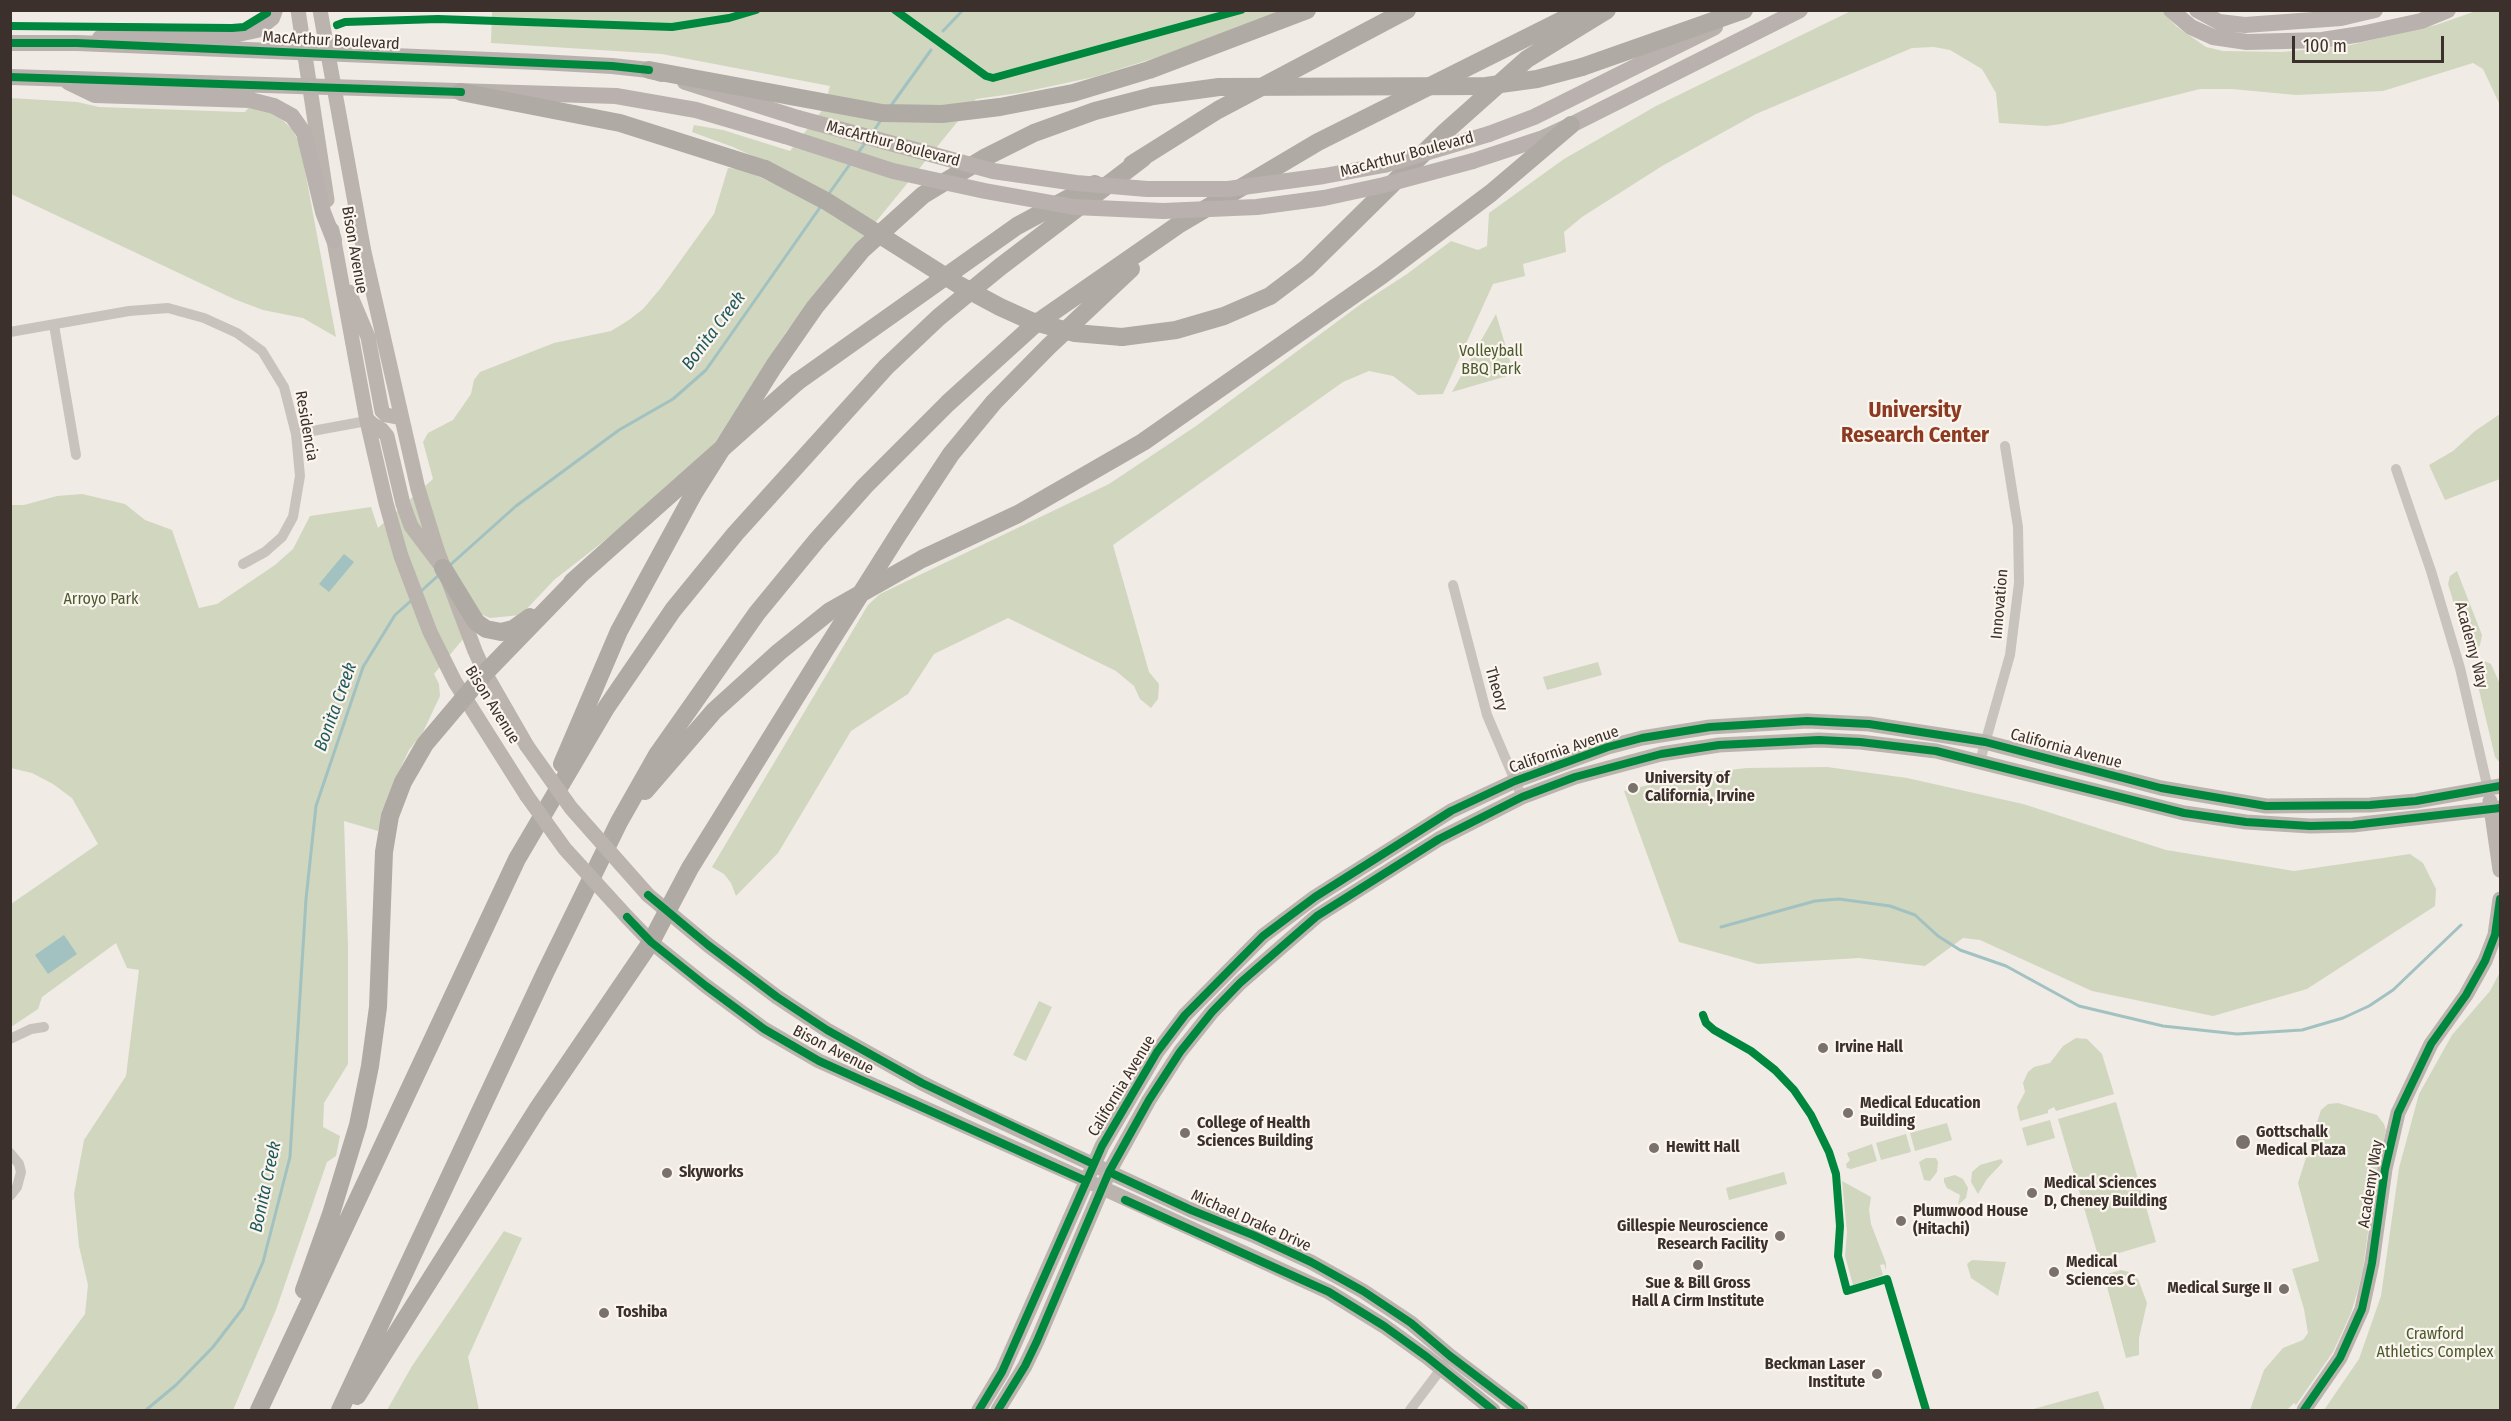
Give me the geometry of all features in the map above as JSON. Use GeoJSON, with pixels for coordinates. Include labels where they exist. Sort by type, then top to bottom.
{"type":"FeatureCollection","features":[{"type":"Feature","properties":{"kind":"highway"},"geometry":{"type":"LineString","coordinates":[[649,70],[812,98],[882,113],[942,114],[1000,107],[1073,93],[1149,70],[1307,10]]}},
{"type":"Feature","properties":{"kind":"highway"},"geometry":{"type":"LineString","coordinates":[[443,568],[477,622],[486,629],[501,632],[513,629],[581,574],[796,382],[1017,226],[1143,158],[1218,110],[1407,10]]}},
{"type":"Feature","properties":{"kind":"highway"},"geometry":{"type":"LineString","coordinates":[[340,1410],[545,973],[619,822],[657,755],[757,613],[817,540],[865,486],[948,403],[1034,325],[1178,225],[1318,142],[1582,10]]}},
{"type":"Feature","properties":{"kind":"highway"},"geometry":{"type":"LineString","coordinates":[[461,92],[620,123],[765,169],[826,201],[959,285],[1000,307],[1031,321],[1075,333],[1122,337],[1176,330],[1224,316],[1270,296],[1307,268],[1445,132],[1527,58],[1607,10]]}},
{"type":"Feature","properties":{"kind":"highway"},"geometry":{"type":"LineString","coordinates":[[530,837],[619,631],[694,493],[780,357],[815,307],[862,250],[923,195],[986,157],[1034,133],[1095,111],[1153,96],[1219,87],[1486,86],[1537,79],[1582,67],[1744,10]]}},
{"type":"Feature","properties":{"kind":"highway"},"geometry":{"type":"LineString","coordinates":[[619,822],[714,711],[779,651],[830,611],[922,558],[1018,514],[1143,442],[1382,275],[1491,194],[1571,125]]}},
{"type":"Feature","properties":{"kind":"highway"},"geometry":{"type":"LineString","coordinates":[[262,1403],[506,880],[606,708],[673,610],[735,534],[886,367],[939,317],[1000,267],[1143,158]]}},
{"type":"Feature","properties":{"kind":"highway"},"geometry":{"type":"LineString","coordinates":[[348,1410],[538,1108],[651,942],[690,867],[951,454],[994,402],[1048,347],[1178,225]]}},
{"type":"Feature","properties":{"kind":"highway"},"geometry":{"type":"LineString","coordinates":[[262,1403],[331,1214],[358,1125],[370,1066],[378,1007],[384,852],[390,816],[403,782],[425,744],[486,673],[581,574]]}},
{"type":"Feature","properties":{"kind":"main road"},"geometry":{"type":"LineString","coordinates":[[77,43],[130,32],[238,34],[257,30],[272,18],[275,10]]}},
{"type":"Feature","properties":{"kind":"main road","name":"Bison Avenue"},"geometry":{"type":"LineString","coordinates":[[298,10],[334,240],[367,421],[401,556],[430,632],[465,699],[565,849],[651,942],[764,1029],[819,1061],[1100,1189]]}},
{"type":"Feature","properties":{"kind":"main road","name":"Bison Avenue"},"geometry":{"type":"LineString","coordinates":[[320,10],[364,252],[413,471],[443,568],[476,651],[527,746],[571,808],[648,895],[777,997],[827,1030],[922,1083],[1109,1172]]}},
{"type":"Feature","properties":{"kind":"main road","name":"MacArthur Boulevard"},"geometry":{"type":"LineString","coordinates":[[10,43],[77,43],[549,63],[649,70],[798,118],[993,171],[1076,183],[1147,189],[1228,189],[1384,165],[1490,134],[1534,117],[1748,10]]}},
{"type":"Feature","properties":{"kind":"main road"},"geometry":{"type":"LineString","coordinates":[[1571,125],[1800,10]]}},
{"type":"Feature","properties":{"kind":"main road"},"geometry":{"type":"LineString","coordinates":[[2171,10],[2191,27],[2213,37],[2247,42],[2322,40],[2361,34],[2421,21],[2448,10]]}},
{"type":"Feature","properties":{"kind":"main road"},"geometry":{"type":"LineString","coordinates":[[2197,10],[2219,22],[2245,25],[2341,18],[2375,10]]}},
{"type":"Feature","properties":{"kind":"main road","name":"MacArthur Boulevard"},"geometry":{"type":"LineString","coordinates":[[10,77],[616,96],[696,110],[892,171],[985,192],[1074,207],[1162,211],[1257,207],[1324,198],[1384,185],[1473,161],[1543,138],[1571,125]]}},
{"type":"Feature","properties":{"kind":"main road"},"geometry":{"type":"LineString","coordinates":[[62,79],[95,95],[250,100],[274,106],[292,116],[304,133],[322,212],[334,240]]}},
{"type":"Feature","properties":{"kind":"main road"},"geometry":{"type":"LineString","coordinates":[[340,275],[366,330],[382,411],[386,416],[402,418]]}},
{"type":"Feature","properties":{"kind":"main road"},"geometry":{"type":"LineString","coordinates":[[367,421],[387,436],[400,492],[411,526],[443,568]]}},
{"type":"Feature","properties":{"kind":"main road","name":"California Avenue"},"geometry":{"type":"LineString","coordinates":[[979,1410],[1002,1372],[1093,1164],[1157,1052],[1185,1015],[1263,936],[1315,897],[1396,843],[1451,811],[1515,781],[1608,747],[1642,738],[1743,724],[1807,721],[1869,724],[1984,742],[2161,788],[2266,806],[2370,805],[2416,801],[2494,787]]}},
{"type":"Feature","properties":{"kind":"main road","name":"California Avenue"},"geometry":{"type":"LineString","coordinates":[[998,1410],[1025,1366],[1037,1341],[1109,1172],[1149,1100],[1180,1052],[1212,1012],[1275,951],[1317,916],[1373,879],[1459,828],[1522,798],[1575,777],[1651,756],[1719,745],[1797,740],[1860,742],[1936,751],[2184,813],[2246,822],[2310,826],[2353,825],[2496,808]]}},
{"type":"Feature","properties":{"kind":"main road","name":"Academy Way"},"geometry":{"type":"LineString","coordinates":[[2494,787],[2500,870]]}},
{"type":"Feature","properties":{"kind":"main road","name":"Academy Way"},"geometry":{"type":"LineString","coordinates":[[2304,1410],[2340,1358],[2362,1309],[2372,1263],[2385,1168],[2398,1113],[2431,1044],[2466,995],[2485,961],[2495,935],[2500,899]]}},
{"type":"Feature","properties":{"kind":"main road","name":"Michael Drake Drive"},"geometry":{"type":"LineString","coordinates":[[1109,1172],[1311,1262],[1402,1317],[1521,1410]]}},
{"type":"Feature","properties":{"kind":"main road","name":"Michael Drake Drive"},"geometry":{"type":"LineString","coordinates":[[1100,1189],[1329,1292],[1384,1326],[1493,1410]]}},
{"type":"Feature","properties":{"kind":"street","name":"Residencia"},"geometry":{"type":"LineString","coordinates":[[10,332],[129,311],[168,308],[204,318],[237,333],[262,351],[284,387],[296,434],[300,476],[293,517],[282,537],[265,552],[243,564]]}},
{"type":"Feature","properties":{"kind":"street"},"geometry":{"type":"LineString","coordinates":[[54,325],[76,455]]}},
{"type":"Feature","properties":{"kind":"street"},"geometry":{"type":"LineString","coordinates":[[296,434],[367,421],[402,418]]}},
{"type":"Feature","properties":{"kind":"street","name":"Innovation"},"geometry":{"type":"LineString","coordinates":[[1980,762],[2010,655],[2019,583],[2018,527],[2005,446]]}},
{"type":"Feature","properties":{"kind":"street","name":"Academy Way"},"geometry":{"type":"LineString","coordinates":[[2396,469],[2432,571],[2494,787]]}},
{"type":"Feature","properties":{"kind":"street","name":"Theory"},"geometry":{"type":"LineString","coordinates":[[1453,585],[1485,707],[1522,798]]}},
{"type":"Feature","properties":{"kind":"street"},"geometry":{"type":"LineString","coordinates":[[10,1039],[31,1029],[44,1027]]}},
{"type":"Feature","properties":{"kind":"street"},"geometry":{"type":"LineString","coordinates":[[10,1153],[19,1164],[21,1172],[17,1187],[10,1196]]}},
{"type":"Feature","properties":{"kind":"street"},"geometry":{"type":"LineString","coordinates":[[1410,1410],[1450,1356]]}},
{"type":"Feature","properties":{"kind":"green space"},"geometry":{"type":"Polygon","coordinates":[[[1853,10],[2162,11],[2176,26],[2206,47],[2223,51],[2282,52],[2346,46],[2436,25],[2476,11],[2500,11],[2500,105],[2483,69],[2473,63],[2383,91],[2296,95],[2232,89],[2200,89],[2061,124],[2046,126],[1999,123],[1996,93],[1982,69],[1950,50],[1934,47],[1912,48],[1756,114],[1662,166],[1582,217],[1564,232],[1566,252],[1523,264],[1525,276],[1493,284],[1443,394],[1418,395],[1393,376],[1369,371],[1343,382],[1113,545],[1149,672],[1159,684],[1158,699],[1151,708],[1140,699],[1134,686],[1116,671],[1008,618],[934,654],[908,694],[851,731],[778,853],[736,896],[731,883],[724,874],[712,867],[868,605],[880,594],[1109,484],[1196,426],[1361,304],[1407,274],[1451,241],[1478,250],[1487,246],[1489,213],[1564,159],[1656,106],[1853,10]]]}},
{"type":"Feature","properties":{"kind":"green space","name":"Arroyo Park"},"geometry":{"type":"Polygon","coordinates":[[[492,11],[1281,11],[1158,57],[1094,77],[1019,93],[976,99],[786,332],[710,450],[645,509],[554,580],[521,615],[490,618],[483,615],[434,674],[439,684],[440,696],[423,732],[409,750],[394,782],[378,831],[344,821],[348,946],[348,1064],[324,1103],[323,1127],[340,1136],[336,1156],[327,1162],[276,1310],[233,1410],[14,1410],[85,1314],[88,1285],[79,1246],[74,1194],[84,1140],[126,1076],[139,970],[127,968],[116,943],[42,997],[38,1009],[11,1027],[11,904],[98,844],[72,798],[53,784],[32,773],[11,768],[11,505],[24,505],[57,496],[82,494],[125,504],[145,520],[172,530],[199,608],[217,604],[275,565],[293,549],[310,516],[371,507],[378,528],[433,479],[423,442],[428,433],[453,420],[471,394],[474,380],[480,372],[554,343],[611,331],[643,309],[714,214],[728,168],[742,169],[775,184],[781,169],[733,147],[692,132],[694,125],[723,130],[790,151],[824,108],[830,86],[662,54],[491,43],[492,11]]]}},
{"type":"Feature","properties":{"kind":"green space"},"geometry":{"type":"Polygon","coordinates":[[[10,98],[77,102],[99,107],[245,112],[249,107],[276,114],[292,129],[300,144],[336,337],[303,318],[263,310],[234,299],[11,194],[10,98]]]}},
{"type":"Feature","properties":{"kind":"green space","name":"Volleyball BBQ Park"},"geometry":{"type":"Polygon","coordinates":[[[1496,314],[1514,374],[1452,392],[1496,314]]]}},
{"type":"Feature","properties":{"kind":"green space"},"geometry":{"type":"Polygon","coordinates":[[[2500,414],[2500,479],[2445,500],[2429,465],[2453,451],[2475,431],[2500,414]]]}},
{"type":"Feature","properties":{"kind":"green space"},"geometry":{"type":"Polygon","coordinates":[[[2457,571],[2482,635],[2480,645],[2474,654],[2472,652],[2469,654],[2448,584],[2450,576],[2457,571]]]}},
{"type":"Feature","properties":{"kind":"green space"},"geometry":{"type":"Polygon","coordinates":[[[2482,660],[2491,664],[2500,684],[2500,763],[2495,757],[2475,673],[2477,663],[2482,660]]]}},
{"type":"Feature","properties":{"kind":"green space"},"geometry":{"type":"Polygon","coordinates":[[[1598,662],[1602,675],[1547,690],[1543,677],[1598,662]]]}},
{"type":"Feature","properties":{"kind":"green space"},"geometry":{"type":"Polygon","coordinates":[[[1827,767],[1907,778],[2023,804],[2166,850],[2294,871],[2410,854],[2423,863],[2436,889],[2435,906],[2307,989],[2213,1016],[2092,991],[1980,940],[1963,938],[1925,966],[1859,958],[1758,964],[1679,942],[1624,791],[1693,774],[1747,768],[1827,767]]]}},
{"type":"Feature","properties":{"kind":"green space","name":"Crawford Athletics Complex"},"geometry":{"type":"Polygon","coordinates":[[[2500,972],[2500,1410],[2324,1410],[2359,1359],[2381,1296],[2399,1168],[2419,1094],[2452,1035],[2490,991],[2500,972]]]}},
{"type":"Feature","properties":{"kind":"green space"},"geometry":{"type":"Polygon","coordinates":[[[1039,1001],[1052,1007],[1026,1061],[1013,1055],[1039,1001]]]}},
{"type":"Feature","properties":{"kind":"green space"},"geometry":{"type":"Polygon","coordinates":[[[2076,1038],[2087,1039],[2102,1054],[2114,1094],[2056,1111],[2054,1107],[2048,1110],[2048,1113],[2020,1121],[2017,1107],[2025,1092],[2023,1083],[2028,1072],[2034,1067],[2050,1063],[2063,1046],[2076,1038]]]}},
{"type":"Feature","properties":{"kind":"green space"},"geometry":{"type":"Polygon","coordinates":[[[2116,1102],[2156,1242],[2099,1259],[2058,1119],[2116,1102]]]}},
{"type":"Feature","properties":{"kind":"green space"},"geometry":{"type":"Polygon","coordinates":[[[2338,1103],[2377,1115],[2386,1130],[2374,1188],[2358,1290],[2351,1313],[2333,1352],[2296,1405],[2294,1403],[2287,1410],[2250,1410],[2264,1370],[2283,1348],[2303,1340],[2308,1333],[2304,1309],[2292,1269],[2319,1261],[2298,1183],[2321,1110],[2328,1104],[2338,1103]]]}},
{"type":"Feature","properties":{"kind":"green space"},"geometry":{"type":"Polygon","coordinates":[[[2050,1120],[2055,1138],[2027,1146],[2022,1128],[2050,1120]]]}},
{"type":"Feature","properties":{"kind":"green space"},"geometry":{"type":"Polygon","coordinates":[[[1947,1123],[1952,1140],[1915,1151],[1910,1133],[1947,1123]]]}},
{"type":"Feature","properties":{"kind":"green space"},"geometry":{"type":"Polygon","coordinates":[[[1906,1134],[1911,1152],[1881,1160],[1876,1143],[1906,1134]]]}},
{"type":"Feature","properties":{"kind":"green space"},"geometry":{"type":"Polygon","coordinates":[[[1872,1144],[1877,1161],[1851,1169],[1847,1168],[1846,1164],[1850,1160],[1847,1153],[1872,1144]]]}},
{"type":"Feature","properties":{"kind":"green space"},"geometry":{"type":"Polygon","coordinates":[[[1926,1158],[1936,1158],[1938,1162],[1937,1172],[1930,1181],[1924,1180],[1919,1162],[1926,1158]]]}},
{"type":"Feature","properties":{"kind":"green space"},"geometry":{"type":"Polygon","coordinates":[[[2001,1159],[2003,1162],[1987,1179],[1978,1194],[1971,1182],[1972,1172],[1980,1165],[2001,1159]]]}},
{"type":"Feature","properties":{"kind":"green space"},"geometry":{"type":"Polygon","coordinates":[[[1784,1172],[1787,1184],[1729,1200],[1726,1188],[1784,1172]]]}},
{"type":"Feature","properties":{"kind":"green space"},"geometry":{"type":"Polygon","coordinates":[[[1955,1175],[1963,1179],[1968,1188],[1966,1198],[1958,1205],[1960,1195],[1947,1188],[1944,1182],[1944,1178],[1955,1175]]]}},
{"type":"Feature","properties":{"kind":"green space"},"geometry":{"type":"Polygon","coordinates":[[[1842,1181],[1871,1197],[1869,1210],[1871,1224],[1886,1263],[1886,1270],[1884,1264],[1880,1265],[1883,1275],[1853,1285],[1845,1256],[1847,1232],[1842,1181]]]}},
{"type":"Feature","properties":{"kind":"green space"},"geometry":{"type":"Polygon","coordinates":[[[504,1231],[522,1238],[468,1357],[479,1410],[387,1410],[412,1366],[504,1231]]]}},
{"type":"Feature","properties":{"kind":"green space"},"geometry":{"type":"Polygon","coordinates":[[[1972,1260],[2006,1262],[1998,1296],[1971,1278],[1967,1264],[1972,1260]]]}},
{"type":"Feature","properties":{"kind":"green space"},"geometry":{"type":"Polygon","coordinates":[[[2121,1270],[2129,1272],[2138,1279],[2147,1303],[2139,1338],[2139,1355],[2126,1358],[2104,1275],[2121,1270]]]}},
{"type":"Feature","properties":{"kind":"green space"},"geometry":{"type":"Polygon","coordinates":[[[2098,1391],[2105,1410],[2030,1410],[2098,1391]]]}},
{"type":"Feature","properties":{"kind":"water"},"geometry":{"type":"Polygon","coordinates":[[[344,554],[354,562],[329,592],[319,584],[344,554]]]}},
{"type":"Feature","properties":{"kind":"water"},"geometry":{"type":"Polygon","coordinates":[[[64,935],[77,954],[48,974],[35,955],[64,935]]]}},
{"type":"Feature","properties":{"kind":"waterway","name":"Bonita Creek"},"geometry":{"type":"LineString","coordinates":[[943,31],[963,10]]}},
{"type":"Feature","properties":{"kind":"waterway","name":"Bonita Creek"},"geometry":{"type":"LineString","coordinates":[[890,107],[931,50]]}},
{"type":"Feature","properties":{"kind":"waterway","name":"Bonita Creek"},"geometry":{"type":"LineString","coordinates":[[873,132],[881,120]]}},
{"type":"Feature","properties":{"kind":"waterway","name":"Bonita Creek"},"geometry":{"type":"LineString","coordinates":[[857,154],[866,142]]}},
{"type":"Feature","properties":{"kind":"waterway","name":"Bonita Creek"},"geometry":{"type":"LineString","coordinates":[[828,195],[850,164]]}},
{"type":"Feature","properties":{"kind":"waterway","name":"Bonita Creek"},"geometry":{"type":"LineString","coordinates":[[449,566],[516,506],[619,430],[673,399],[706,370],[821,206]]}},
{"type":"Feature","properties":{"kind":"waterway","name":"Bonita Creek"},"geometry":{"type":"LineString","coordinates":[[420,592],[440,574]]}},
{"type":"Feature","properties":{"kind":"waterway","name":"Bonita Creek"},"geometry":{"type":"LineString","coordinates":[[146,1410],[176,1385],[213,1347],[243,1308],[263,1262],[290,1157],[306,899],[316,806],[363,667],[395,615],[413,599]]}},
{"type":"Feature","properties":{"kind":"waterway"},"geometry":{"type":"LineString","coordinates":[[1721,927],[1815,901],[1839,899],[1890,906],[1915,915],[1938,936],[1960,950],[2006,966],[2079,1006],[2163,1026],[2237,1034],[2302,1030],[2343,1018],[2369,1006],[2393,990],[2461,925]]}},
{"type":"Feature","properties":{"kind":"cycle path"},"geometry":{"type":"LineString","coordinates":[[337,25],[345,22],[438,19],[672,27],[729,18],[756,10]]}},
{"type":"Feature","properties":{"kind":"cycle path"},"geometry":{"type":"LineString","coordinates":[[895,10],[986,76],[993,78],[1241,10]]}},
{"type":"Feature","properties":{"kind":"cycle path"},"geometry":{"type":"LineString","coordinates":[[10,26],[232,28],[244,27],[267,13]]}},
{"type":"Feature","properties":{"kind":"cycle path"},"geometry":{"type":"LineString","coordinates":[[10,43],[77,43],[612,66],[649,70]]}},
{"type":"Feature","properties":{"kind":"cycle path"},"geometry":{"type":"LineString","coordinates":[[10,77],[461,92]]}},
{"type":"Feature","properties":{"kind":"cycle path"},"geometry":{"type":"LineString","coordinates":[[979,1410],[1002,1372],[1102,1146],[1157,1052],[1185,1015],[1263,936],[1315,897],[1451,811],[1515,781],[1608,747],[1642,738],[1710,727],[1807,721],[1869,724],[1985,742],[2161,788],[2266,806],[2370,805],[2416,801],[2500,786]]}},
{"type":"Feature","properties":{"kind":"cycle path"},"geometry":{"type":"LineString","coordinates":[[998,1410],[1025,1366],[1037,1341],[1109,1172],[1149,1100],[1180,1052],[1212,1012],[1240,983],[1317,916],[1439,839],[1522,797],[1575,777],[1661,754],[1719,745],[1819,740],[1860,742],[1936,751],[2184,813],[2246,822],[2310,826],[2353,825],[2500,808]]}},
{"type":"Feature","properties":{"kind":"cycle path"},"geometry":{"type":"LineString","coordinates":[[648,895],[708,945],[777,997],[827,1030],[922,1083],[1093,1164]]}},
{"type":"Feature","properties":{"kind":"cycle path"},"geometry":{"type":"LineString","coordinates":[[2304,1410],[2340,1358],[2362,1309],[2372,1263],[2385,1169],[2398,1113],[2431,1044],[2466,995],[2485,961],[2495,935],[2500,899]]}},
{"type":"Feature","properties":{"kind":"cycle path"},"geometry":{"type":"LineString","coordinates":[[627,917],[651,942],[706,986],[764,1029],[819,1061],[1086,1181]]}},
{"type":"Feature","properties":{"kind":"cycle path"},"geometry":{"type":"LineString","coordinates":[[1703,1015],[1706,1023],[1714,1030],[1751,1051],[1775,1070],[1794,1090],[1811,1115],[1829,1152],[1836,1174],[1840,1226],[1838,1256],[1847,1291],[1887,1279],[1926,1410]]}},
{"type":"Feature","properties":{"kind":"cycle path"},"geometry":{"type":"LineString","coordinates":[[1109,1172],[1311,1262],[1363,1291],[1411,1323],[1521,1410]]}},
{"type":"Feature","properties":{"kind":"cycle path"},"geometry":{"type":"LineString","coordinates":[[1125,1200],[1329,1292],[1384,1326],[1493,1410]]}},
{"type":"Feature","properties":{"kind":"place","name":"University of California, Irvine"},"geometry":{"type":"Point","coordinates":[1633,788]}},
{"type":"Feature","properties":{"kind":"place","name":"Irvine Hall"},"geometry":{"type":"Point","coordinates":[1823,1048]}},
{"type":"Feature","properties":{"kind":"place","name":"Medical Education Building"},"geometry":{"type":"Point","coordinates":[1848,1113]}},
{"type":"Feature","properties":{"kind":"place","name":"College of Health Sciences Building"},"geometry":{"type":"Point","coordinates":[1185,1133]}},
{"type":"Feature","properties":{"kind":"place","name":"Gottschalk Medical Plaza"},"geometry":{"type":"Point","coordinates":[2243,1142]}},
{"type":"Feature","properties":{"kind":"place","name":"Hewitt Hall"},"geometry":{"type":"Point","coordinates":[1654,1148]}},
{"type":"Feature","properties":{"kind":"place","name":"Skyworks"},"geometry":{"type":"Point","coordinates":[667,1173]}},
{"type":"Feature","properties":{"kind":"place","name":"Medical Sciences D, Cheney Building"},"geometry":{"type":"Point","coordinates":[2032,1193]}},
{"type":"Feature","properties":{"kind":"place","name":"Plumwood House (Hitachi)"},"geometry":{"type":"Point","coordinates":[1901,1221]}},
{"type":"Feature","properties":{"kind":"place","name":"Gillespie Neuroscience Research Facility"},"geometry":{"type":"Point","coordinates":[1780,1236]}},
{"type":"Feature","properties":{"kind":"place","name":"Sue & Bill Gross Hall A Cirm Institute"},"geometry":{"type":"Point","coordinates":[1698,1265]}},
{"type":"Feature","properties":{"kind":"place","name":"Medical Sciences C"},"geometry":{"type":"Point","coordinates":[2054,1272]}},
{"type":"Feature","properties":{"kind":"place","name":"Medical Surge II"},"geometry":{"type":"Point","coordinates":[2284,1289]}},
{"type":"Feature","properties":{"kind":"place","name":"Toshiba"},"geometry":{"type":"Point","coordinates":[604,1313]}},
{"type":"Feature","properties":{"kind":"place","name":"Beckman Laser Institute"},"geometry":{"type":"Point","coordinates":[1877,1374]}},
{"type":"Feature","properties":{"kind":"district","name":"University Research Center"},"geometry":{"type":"Point","coordinates":[1915,424]}}]}
